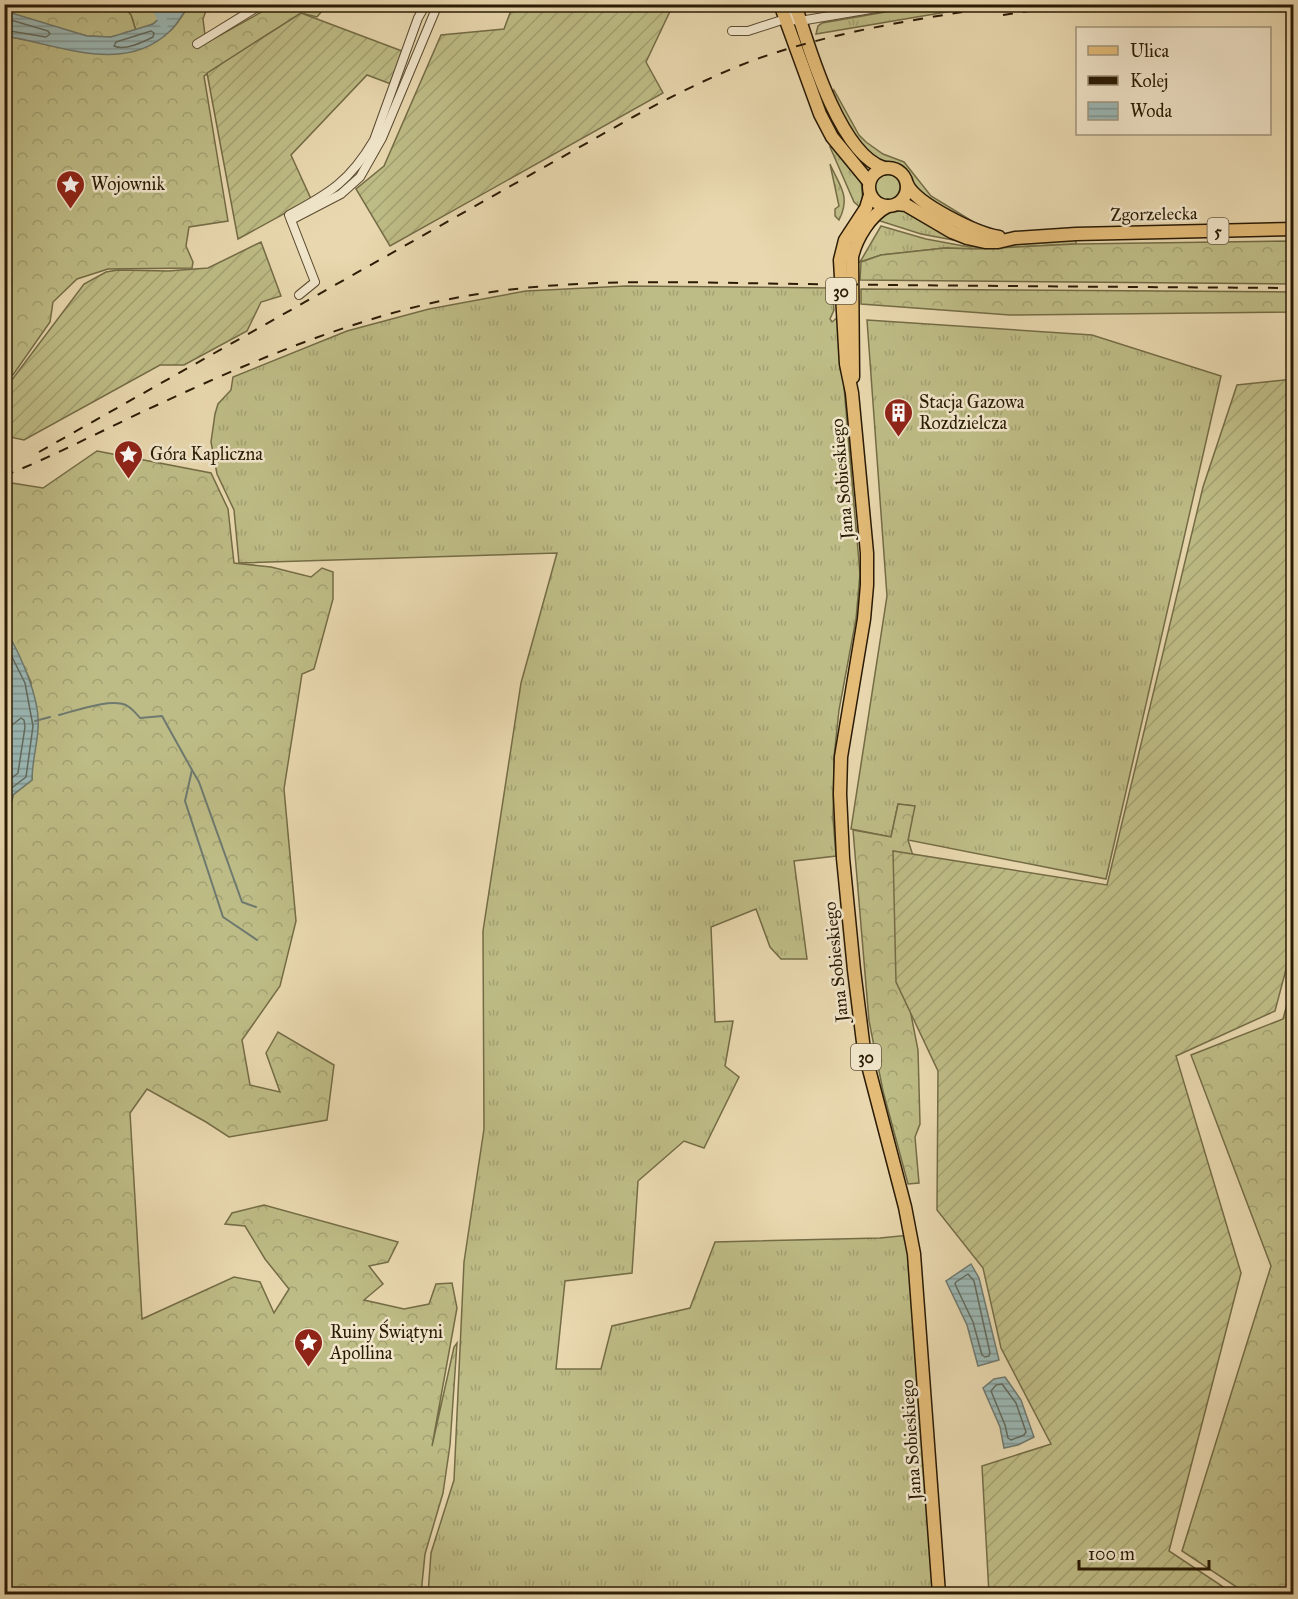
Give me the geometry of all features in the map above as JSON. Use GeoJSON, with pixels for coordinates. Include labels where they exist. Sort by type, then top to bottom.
{"type":"FeatureCollection","features":[{"type":"Feature","properties":{"kind":"main road"},"geometry":{"type":"LineString","coordinates":[[780,4],[811,94],[832,137],[869,182],[870,195]]}},
{"type":"Feature","properties":{"kind":"main road","name":"5"},"geometry":{"type":"LineString","coordinates":[[795,4],[822,84],[848,135],[874,164],[899,171],[907,184]]}},
{"type":"Feature","properties":{"kind":"main road"},"geometry":{"type":"LineString","coordinates":[[869,182],[877,171],[884,168]]}},
{"type":"Feature","properties":{"kind":"main road"},"geometry":{"type":"LineString","coordinates":[[892,205],[906,193],[907,184]]}},
{"type":"Feature","properties":{"kind":"main road","name":"Zgorzelecka"},"geometry":{"type":"LineString","coordinates":[[907,184],[914,195],[973,230],[991,236],[1015,238]]}},
{"type":"Feature","properties":{"kind":"main road","name":"5"},"geometry":{"type":"LineString","coordinates":[[870,195],[878,203],[892,205]]}},
{"type":"Feature","properties":{"kind":"main road","name":"Jana Sobieskiego"},"geometry":{"type":"LineString","coordinates":[[870,195],[866,208],[844,240],[840,260],[846,364],[852,393],[867,573],[864,619],[842,757],[840,794],[843,858],[864,1050],[905,1206],[914,1254],[939,1594]]}},
{"type":"Feature","properties":{"kind":"main road","name":"Zgorzelecka"},"geometry":{"type":"LineString","coordinates":[[892,205],[906,205],[967,238],[992,242],[1015,238],[1076,234],[1293,229]]}},
{"type":"Feature","properties":{"kind":"main road","name":"Jana Sobieskiego"},"geometry":{"type":"LineString","coordinates":[[852,393],[854,364],[852,257],[856,244],[878,212],[892,205]]}},
{"type":"Feature","properties":{"kind":"street"},"geometry":{"type":"LineString","coordinates":[[196,44],[262,4]]}},
{"type":"Feature","properties":{"kind":"street"},"geometry":{"type":"LineString","coordinates":[[299,295],[315,282],[289,215],[340,184],[358,166],[366,154],[374,141],[418,18],[426,4]]}},
{"type":"Feature","properties":{"kind":"street"},"geometry":{"type":"LineString","coordinates":[[291,220],[341,194],[360,177],[382,138],[438,4]]}},
{"type":"Feature","properties":{"kind":"street"},"geometry":{"type":"LineString","coordinates":[[780,4],[789,18],[800,21],[900,4]]}},
{"type":"Feature","properties":{"kind":"street"},"geometry":{"type":"LineString","coordinates":[[732,32],[748,31],[785,19]]}},
{"type":"Feature","properties":{"kind":"street"},"geometry":{"type":"LineString","coordinates":[[796,51],[794,33],[800,21]]}},
{"type":"Feature","properties":{"kind":"green space"},"geometry":{"type":"Polygon","coordinates":[[[4,5],[122,5],[131,15],[136,31],[111,37],[87,36],[15,16],[5,11],[4,5]]]}},
{"type":"Feature","properties":{"kind":"green space"},"geometry":{"type":"Polygon","coordinates":[[[122,5],[155,5],[161,17],[153,24],[136,31],[131,15],[122,5]]]}},
{"type":"Feature","properties":{"kind":"green space"},"geometry":{"type":"Polygon","coordinates":[[[189,5],[208,5],[203,19],[206,43],[274,5],[327,5],[317,17],[301,13],[204,76],[228,221],[189,227],[186,246],[193,262],[192,268],[108,269],[77,279],[53,302],[50,322],[13,375],[4,373],[4,36],[89,53],[110,54],[131,51],[151,44],[170,31],[189,5]]]}},
{"type":"Feature","properties":{"kind":"green space"},"geometry":{"type":"Polygon","coordinates":[[[513,5],[673,5],[646,62],[663,93],[390,246],[356,189],[384,166],[441,35],[504,29],[513,5]]]}},
{"type":"Feature","properties":{"kind":"green space"},"geometry":{"type":"Polygon","coordinates":[[[926,5],[988,5],[816,34],[818,26],[822,23],[926,5]]]}},
{"type":"Feature","properties":{"kind":"green space"},"geometry":{"type":"Polygon","coordinates":[[[301,13],[402,51],[391,84],[367,75],[291,155],[311,199],[238,239],[207,73],[301,13]]]}},
{"type":"Feature","properties":{"kind":"green space"},"geometry":{"type":"Polygon","coordinates":[[[834,90],[859,135],[866,142],[883,154],[904,162],[931,196],[985,229],[946,210],[918,192],[913,187],[907,171],[900,164],[877,159],[869,153],[851,130],[833,94],[834,90]]]}},
{"type":"Feature","properties":{"kind":"green space"},"geometry":{"type":"Polygon","coordinates":[[[830,147],[834,147],[861,177],[862,209],[854,202],[830,147]]]}},
{"type":"Feature","properties":{"kind":"green space"},"geometry":{"type":"Polygon","coordinates":[[[830,164],[844,198],[839,220],[835,216],[835,209],[839,206],[830,164]]]}},
{"type":"Feature","properties":{"kind":"green space"},"geometry":{"type":"Polygon","coordinates":[[[887,174],[896,178],[900,187],[896,196],[887,200],[878,196],[874,187],[878,178],[887,174]]]}},
{"type":"Feature","properties":{"kind":"green space"},"geometry":{"type":"Polygon","coordinates":[[[903,209],[964,242],[921,234],[877,220],[886,213],[903,209]]]}},
{"type":"Feature","properties":{"kind":"green space"},"geometry":{"type":"Polygon","coordinates":[[[881,226],[926,239],[969,247],[1076,240],[1076,244],[976,249],[945,248],[881,255],[860,262],[881,226]]]}},
{"type":"Feature","properties":{"kind":"green space"},"geometry":{"type":"Polygon","coordinates":[[[1293,241],[1293,284],[860,280],[861,262],[881,255],[945,248],[1293,241]]]}},
{"type":"Feature","properties":{"kind":"green space"},"geometry":{"type":"Polygon","coordinates":[[[261,242],[281,296],[261,302],[247,331],[184,365],[160,365],[24,440],[5,436],[5,389],[84,284],[106,272],[118,270],[168,271],[208,268],[261,242]]]}},
{"type":"Feature","properties":{"kind":"green space"},"geometry":{"type":"Polygon","coordinates":[[[626,286],[832,288],[834,310],[830,319],[832,322],[838,317],[860,574],[856,619],[839,710],[834,757],[833,818],[836,856],[794,861],[807,959],[781,959],[770,947],[756,909],[711,927],[715,1022],[733,1021],[725,1066],[739,1077],[704,1148],[684,1141],[638,1181],[632,1273],[565,1281],[556,1369],[601,1369],[612,1326],[690,1308],[715,1242],[880,1238],[910,1235],[939,1594],[428,1594],[431,1553],[454,1480],[464,1262],[484,1129],[483,931],[521,683],[557,553],[239,563],[234,510],[217,474],[211,442],[215,414],[218,404],[231,390],[233,377],[347,331],[429,309],[526,291],[626,286]]]}},
{"type":"Feature","properties":{"kind":"green space"},"geometry":{"type":"Polygon","coordinates":[[[861,289],[1293,292],[1293,312],[1010,315],[861,304],[861,289]]]}},
{"type":"Feature","properties":{"kind":"green space"},"geometry":{"type":"Polygon","coordinates":[[[867,320],[1092,335],[1221,376],[1106,879],[908,840],[914,806],[898,804],[891,837],[851,829],[887,596],[867,320]]]}},
{"type":"Feature","properties":{"kind":"green space"},"geometry":{"type":"Polygon","coordinates":[[[1293,379],[1293,943],[1275,1011],[1176,1056],[1241,1273],[1169,1551],[1234,1594],[989,1594],[982,1466],[1051,1444],[1001,1348],[983,1268],[937,1210],[938,1071],[896,982],[893,851],[1107,885],[1203,487],[1237,385],[1293,379]]]}},
{"type":"Feature","properties":{"kind":"green space"},"geometry":{"type":"Polygon","coordinates":[[[97,451],[211,473],[228,509],[234,563],[271,567],[311,577],[322,568],[333,572],[333,599],[314,669],[302,674],[284,789],[296,921],[280,986],[242,1040],[250,1085],[280,1092],[266,1053],[278,1032],[334,1065],[327,1120],[229,1137],[147,1089],[130,1113],[142,1319],[234,1277],[260,1282],[274,1313],[289,1289],[265,1259],[245,1226],[225,1224],[232,1213],[264,1205],[398,1242],[388,1262],[369,1266],[383,1284],[364,1300],[404,1309],[429,1304],[436,1284],[452,1283],[457,1308],[432,1446],[454,1347],[457,1343],[450,1445],[443,1493],[425,1554],[421,1594],[5,1594],[4,805],[12,801],[13,795],[32,780],[31,682],[5,628],[5,482],[43,488],[97,451]]]}},
{"type":"Feature","properties":{"kind":"green space"},"geometry":{"type":"Polygon","coordinates":[[[898,804],[915,806],[908,840],[915,862],[906,989],[918,1050],[920,1124],[915,1137],[919,1183],[908,1184],[883,1091],[869,1021],[853,830],[891,837],[898,804]]]}},
{"type":"Feature","properties":{"kind":"green space"},"geometry":{"type":"Polygon","coordinates":[[[1293,982],[1293,1594],[1247,1594],[1182,1551],[1271,1266],[1191,1055],[1283,1019],[1293,982]]]}},
{"type":"Feature","properties":{"kind":"water"},"geometry":{"type":"Polygon","coordinates":[[[167,4],[189,5],[170,31],[152,44],[132,52],[90,53],[5,36],[5,11],[87,36],[111,37],[153,24],[161,17],[167,4]]]}},
{"type":"Feature","properties":{"kind":"water"},"geometry":{"type":"Polygon","coordinates":[[[5,628],[28,677],[38,717],[32,780],[13,795],[12,801],[5,805],[4,736],[8,702],[4,690],[5,628]]]}},
{"type":"Feature","properties":{"kind":"water"},"geometry":{"type":"Polygon","coordinates":[[[971,1264],[979,1278],[999,1360],[978,1366],[967,1325],[946,1281],[971,1264]]]}},
{"type":"Feature","properties":{"kind":"water"},"geometry":{"type":"Polygon","coordinates":[[[1005,1377],[1021,1400],[1034,1437],[1018,1445],[1004,1448],[1000,1427],[983,1388],[994,1379],[1005,1377]]]}},
{"type":"Feature","properties":{"kind":"waterway"},"geometry":{"type":"LineString","coordinates":[[155,4],[164,24]]}},
{"type":"Feature","properties":{"kind":"waterway"},"geometry":{"type":"LineString","coordinates":[[59,715],[92,706],[119,703],[126,705],[140,718],[162,716],[192,770],[185,801],[223,917],[257,940]]}},
{"type":"Feature","properties":{"kind":"waterway"},"geometry":{"type":"LineString","coordinates":[[35,721],[50,717]]}},
{"type":"Feature","properties":{"kind":"waterway"},"geometry":{"type":"LineString","coordinates":[[192,770],[199,782],[242,902],[256,907]]}},
{"type":"Feature","properties":{"kind":"railway"},"geometry":{"type":"LineString","coordinates":[[39,452],[633,117],[707,80],[764,56],[812,42],[898,23],[1014,4]]}},
{"type":"Feature","properties":{"kind":"railway"},"geometry":{"type":"LineString","coordinates":[[1003,15],[1077,4]]}},
{"type":"Feature","properties":{"kind":"railway"},"geometry":{"type":"LineString","coordinates":[[4,476],[189,390],[293,346],[400,311],[482,293],[621,282],[1294,288]]}},
{"type":"Feature","properties":{"kind":"place","name":"Wojownik"},"geometry":{"type":"Point","coordinates":[70,210]}},
{"type":"Feature","properties":{"kind":"place","name":"Stacja Gazowa Rozdzielcza"},"geometry":{"type":"Point","coordinates":[898,438]}},
{"type":"Feature","properties":{"kind":"place","name":"Góra Kapliczna"},"geometry":{"type":"Point","coordinates":[129,480]}},
{"type":"Feature","properties":{"kind":"place","name":"Ruiny Świątyni Apollina"},"geometry":{"type":"Point","coordinates":[309,1368]}}]}
